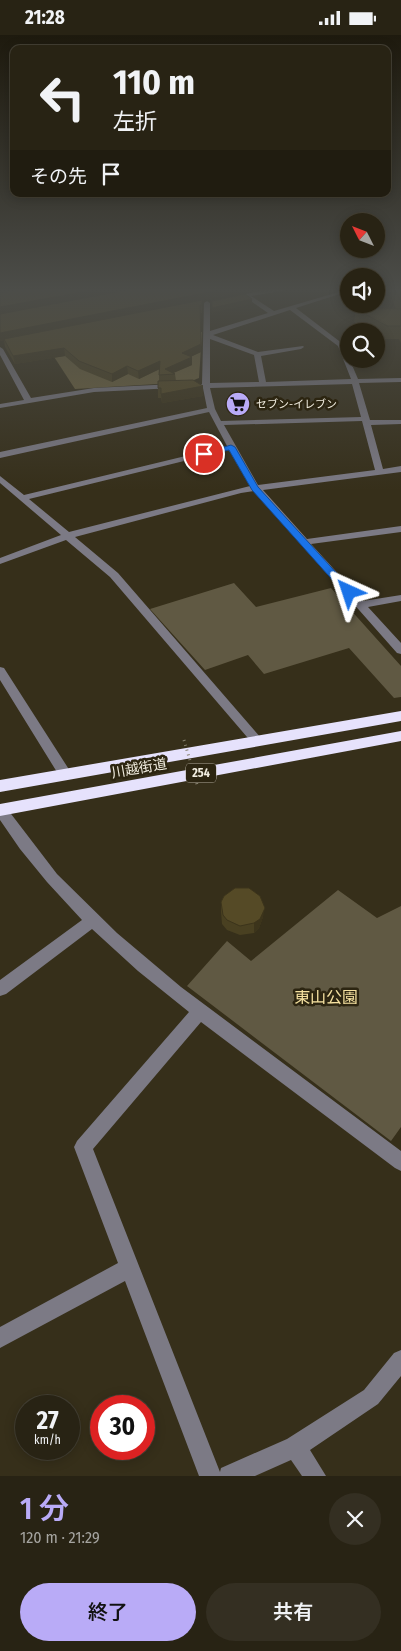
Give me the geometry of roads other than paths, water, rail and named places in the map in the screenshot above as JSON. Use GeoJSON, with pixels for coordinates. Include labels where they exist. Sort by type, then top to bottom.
{"type":"FeatureCollection","features":[{"type":"Feature","properties":{"kind":"highway","name":"川越街道"},"geometry":{"type":"LineString","coordinates":[[0,785],[401,716]]}},
{"type":"Feature","properties":{"kind":"highway","name":"川越街道"},"geometry":{"type":"LineString","coordinates":[[0,810],[401,736]]}},
{"type":"Feature","properties":{"kind":"street"},"geometry":{"type":"LineString","coordinates":[[4,356],[29,401]]}},
{"type":"Feature","properties":{"kind":"street"},"geometry":{"type":"LineString","coordinates":[[206,356],[206,386],[211,409],[255,488],[401,651]]}},
{"type":"Feature","properties":{"kind":"street"},"geometry":{"type":"LineString","coordinates":[[258,356],[263,383]]}},
{"type":"Feature","properties":{"kind":"street"},"geometry":{"type":"LineString","coordinates":[[345,356],[355,381],[380,472]]}},
{"type":"Feature","properties":{"kind":"street"},"geometry":{"type":"LineString","coordinates":[[0,406],[94,389],[401,380]]}},
{"type":"Feature","properties":{"kind":"street"},"geometry":{"type":"LineString","coordinates":[[0,455],[211,409]]}},
{"type":"Feature","properties":{"kind":"street"},"geometry":{"type":"LineString","coordinates":[[218,423],[401,422]]}},
{"type":"Feature","properties":{"kind":"street"},"geometry":{"type":"LineString","coordinates":[[22,498],[231,447]]}},
{"type":"Feature","properties":{"kind":"street"},"geometry":{"type":"LineString","coordinates":[[0,561],[67,536],[255,488],[401,469]]}},
{"type":"Feature","properties":{"kind":"street"},"geometry":{"type":"LineString","coordinates":[[2,483],[114,575],[257,741]]}},
{"type":"Feature","properties":{"kind":"street"},"geometry":{"type":"LineString","coordinates":[[303,542],[401,529]]}},
{"type":"Feature","properties":{"kind":"street"},"geometry":{"type":"LineString","coordinates":[[360,605],[401,598]]}},
{"type":"Feature","properties":{"kind":"street"},"geometry":{"type":"LineString","coordinates":[[0,671],[65,774]]}},
{"type":"Feature","properties":{"kind":"street"},"geometry":{"type":"LineString","coordinates":[[0,810],[48,876],[92,921],[200,1011],[401,1162]]}},
{"type":"Feature","properties":{"kind":"street"},"geometry":{"type":"LineString","coordinates":[[0,989],[92,921]]}},
{"type":"Feature","properties":{"kind":"street"},"geometry":{"type":"LineString","coordinates":[[200,1011],[83,1147],[210,1476]]}},
{"type":"Feature","properties":{"kind":"street"},"geometry":{"type":"LineString","coordinates":[[0,1339],[129,1268]]}},
{"type":"Feature","properties":{"kind":"street"},"geometry":{"type":"LineString","coordinates":[[229,1476],[295,1447],[371,1397],[401,1360]]}},
{"type":"Feature","properties":{"kind":"street"},"geometry":{"type":"LineString","coordinates":[[295,1447],[315,1476]]}},
{"type":"Feature","properties":{"kind":"place","name":"セブン-イレブン"},"geometry":{"type":"Point","coordinates":[238,404]}},
{"type":"Feature","properties":{"kind":"park label","name":"東山公園"},"geometry":{"type":"Point","coordinates":[326,997]}}]}
